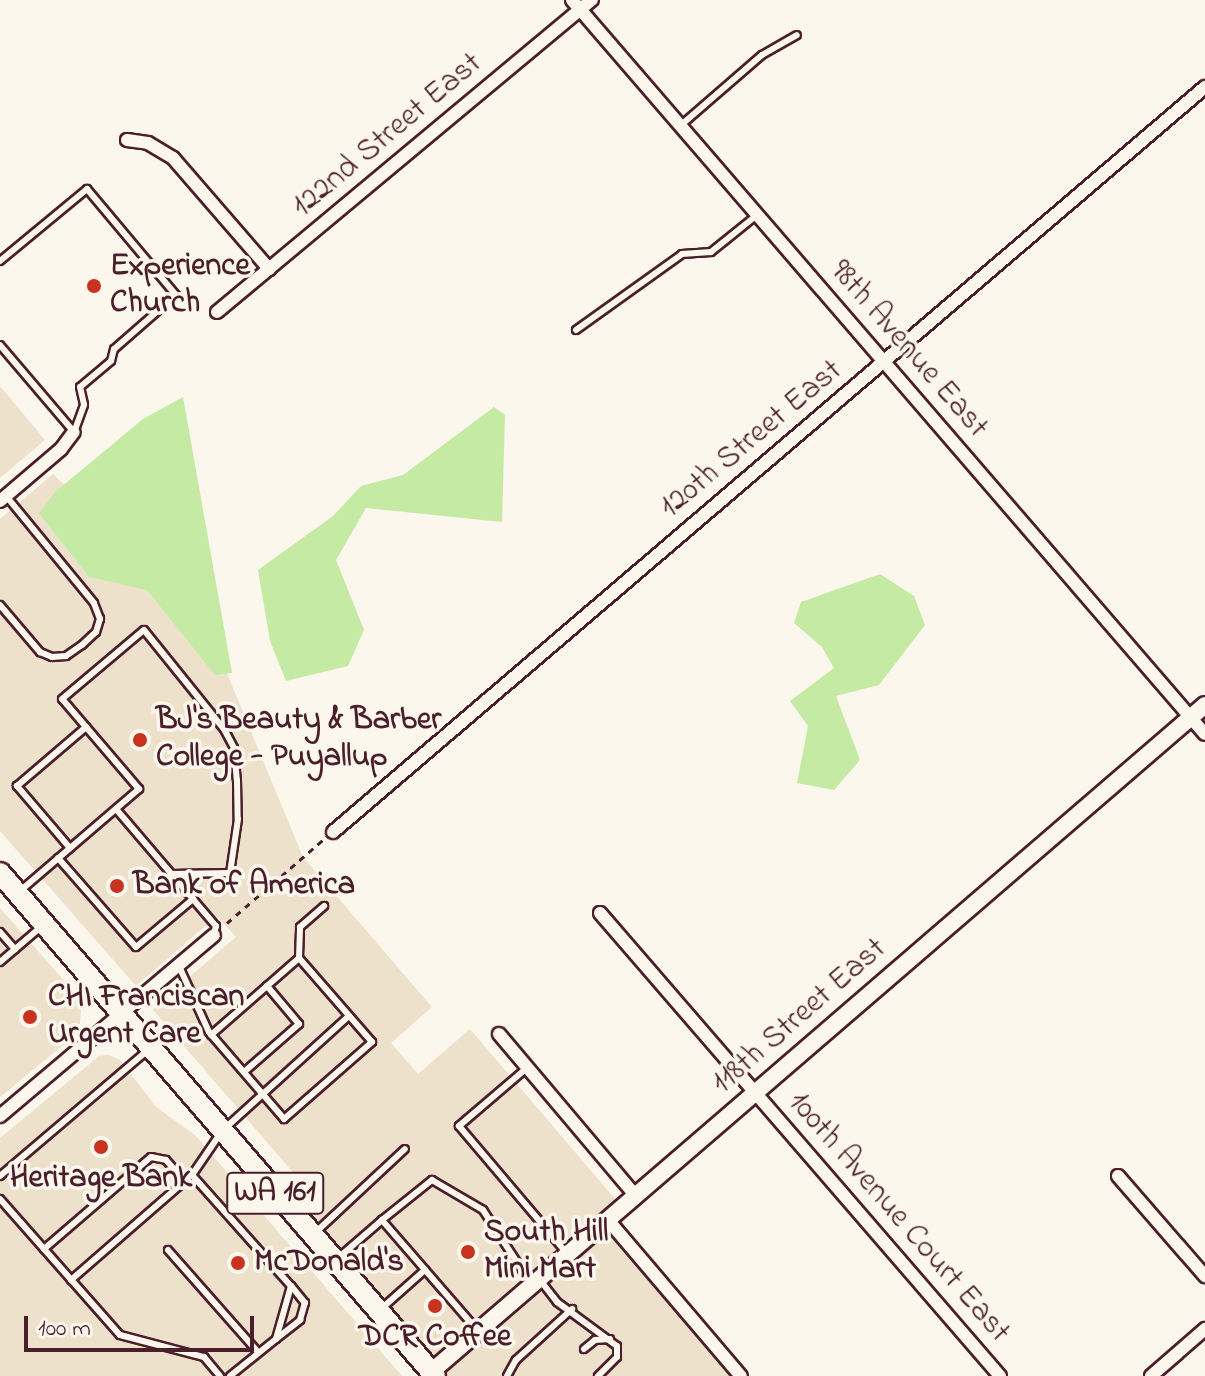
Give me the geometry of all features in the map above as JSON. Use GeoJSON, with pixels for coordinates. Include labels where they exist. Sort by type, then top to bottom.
{"type":"FeatureCollection","features":[{"type":"Feature","properties":{"kind":"main road","name":"WA 161"},"geometry":{"type":"LineString","coordinates":[[0,873],[431,1375]]}},
{"type":"Feature","properties":{"kind":"street","name":"122nd Street East"},"geometry":{"type":"LineString","coordinates":[[217,312],[576,5],[592,0]]}},
{"type":"Feature","properties":{"kind":"street","name":"98th Avenue East"},"geometry":{"type":"LineString","coordinates":[[576,5],[1205,734]]}},
{"type":"Feature","properties":{"kind":"street","name":"120th Street East"},"geometry":{"type":"LineString","coordinates":[[333,832],[1205,87]]}},
{"type":"Feature","properties":{"kind":"street"},"geometry":{"type":"LineString","coordinates":[[127,140],[148,143],[173,158],[269,269]]}},
{"type":"Feature","properties":{"kind":"street"},"geometry":{"type":"LineString","coordinates":[[2,498],[61,449],[74,432]]}},
{"type":"Feature","properties":{"kind":"street","name":"118th Street East"},"geometry":{"type":"LineString","coordinates":[[431,1375],[1205,705]]}},
{"type":"Feature","properties":{"kind":"street","name":"100th Avenue Court East"},"geometry":{"type":"LineString","coordinates":[[600,913],[1000,1376]]}},
{"type":"Feature","properties":{"kind":"street"},"geometry":{"type":"LineString","coordinates":[[0,1116],[214,935]]}},
{"type":"Feature","properties":{"kind":"street"},"geometry":{"type":"LineString","coordinates":[[499,1034],[636,1196]]}},
{"type":"Feature","properties":{"kind":"street"},"geometry":{"type":"LineString","coordinates":[[1118,1176],[1205,1276]]}},
{"type":"Feature","properties":{"kind":"street"},"geometry":{"type":"LineString","coordinates":[[608,1220],[741,1376]]}},
{"type":"Feature","properties":{"kind":"street"},"geometry":{"type":"LineString","coordinates":[[1151,1376],[1205,1329]]}},
{"type":"Feature","properties":{"kind":"lane"},"geometry":{"type":"LineString","coordinates":[[680,126],[762,55],[797,35]]}},
{"type":"Feature","properties":{"kind":"lane"},"geometry":{"type":"LineString","coordinates":[[0,261],[87,189],[176,295],[114,349],[111,361],[80,387],[84,405],[74,432],[0,345]]}},
{"type":"Feature","properties":{"kind":"lane"},"geometry":{"type":"LineString","coordinates":[[576,330],[682,254],[711,252],[757,215]]}},
{"type":"Feature","properties":{"kind":"lane"},"geometry":{"type":"LineString","coordinates":[[0,605],[40,652],[52,657],[73,653],[96,632],[100,619],[94,603],[2,498]]}},
{"type":"Feature","properties":{"kind":"lane"},"geometry":{"type":"LineString","coordinates":[[17,893],[139,789],[62,699],[144,630],[224,729],[234,748],[238,819],[230,873],[171,874]]}},
{"type":"Feature","properties":{"kind":"lane"},"geometry":{"type":"LineString","coordinates":[[70,848],[17,786],[86,727]]}},
{"type":"Feature","properties":{"kind":"lane"},"geometry":{"type":"LineString","coordinates":[[116,809],[216,926],[214,935]]}},
{"type":"Feature","properties":{"kind":"lane"},"geometry":{"type":"LineString","coordinates":[[58,858],[136,947],[193,899]]}},
{"type":"Feature","properties":{"kind":"lane"},"geometry":{"type":"LineString","coordinates":[[178,964],[211,1035],[284,1119],[372,1042],[299,958],[300,927],[324,906]]}},
{"type":"Feature","properties":{"kind":"lane"},"geometry":{"type":"LineString","coordinates":[[0,962],[15,949],[51,931]]}},
{"type":"Feature","properties":{"kind":"lane"},"geometry":{"type":"LineString","coordinates":[[0,932],[15,949]]}},
{"type":"Feature","properties":{"kind":"lane"},"geometry":{"type":"LineString","coordinates":[[211,1035],[299,958]]}},
{"type":"Feature","properties":{"kind":"lane"},"geometry":{"type":"LineString","coordinates":[[244,1072],[299,1024],[267,986]]}},
{"type":"Feature","properties":{"kind":"lane"},"geometry":{"type":"LineString","coordinates":[[71,1280],[185,1182],[222,1131],[261,1092],[349,1016]]}},
{"type":"Feature","properties":{"kind":"lane"},"geometry":{"type":"LineString","coordinates":[[0,1176],[150,1047]]}},
{"type":"Feature","properties":{"kind":"lane"},"geometry":{"type":"LineString","coordinates":[[528,1067],[459,1126],[568,1254]]}},
{"type":"Feature","properties":{"kind":"lane"},"geometry":{"type":"LineString","coordinates":[[313,1236],[405,1149]]}},
{"type":"Feature","properties":{"kind":"lane"},"geometry":{"type":"LineString","coordinates":[[44,1249],[151,1157],[166,1160],[185,1182]]}},
{"type":"Feature","properties":{"kind":"lane"},"geometry":{"type":"LineString","coordinates":[[192,1175],[305,1303],[300,1320],[230,1376]]}},
{"type":"Feature","properties":{"kind":"lane"},"geometry":{"type":"LineString","coordinates":[[335,1261],[432,1180],[483,1210],[536,1282],[557,1302],[572,1309],[617,1346],[617,1357],[598,1376]]}},
{"type":"Feature","properties":{"kind":"lane"},"geometry":{"type":"LineString","coordinates":[[0,1199],[120,1335],[204,1357],[220,1376]]}},
{"type":"Feature","properties":{"kind":"lane"},"geometry":{"type":"LineString","coordinates":[[382,1220],[478,1332]]}},
{"type":"Feature","properties":{"kind":"lane"},"geometry":{"type":"LineString","coordinates":[[168,1250],[258,1352]]}},
{"type":"Feature","properties":{"kind":"lane"},"geometry":{"type":"LineString","coordinates":[[378,1311],[425,1270]]}},
{"type":"Feature","properties":{"kind":"lane"},"geometry":{"type":"LineString","coordinates":[[276,1339],[291,1286]]}},
{"type":"Feature","properties":{"kind":"lane"},"geometry":{"type":"LineString","coordinates":[[507,1376],[516,1360],[572,1309]]}},
{"type":"Feature","properties":{"kind":"lane"},"geometry":{"type":"LineString","coordinates":[[584,1349],[595,1340],[610,1339]]}},
{"type":"Feature","properties":{"kind":"path"},"geometry":{"type":"LineString","coordinates":[[214,935],[333,832]]}},
{"type":"Feature","properties":{"kind":"shaded area"},"geometry":{"type":"Polygon","coordinates":[[[0,386],[45,440],[0,478],[0,386]]]}},
{"type":"Feature","properties":{"kind":"shaded area"},"geometry":{"type":"Polygon","coordinates":[[[53,474],[186,602],[211,635],[303,857],[432,1007],[391,1043],[418,1074],[470,1029],[627,1213],[618,1221],[751,1376],[435,1376],[277,1195],[297,1177],[152,1009],[236,937],[217,916],[136,986],[0,831],[0,519],[53,474]]]}},
{"type":"Feature","properties":{"kind":"shaded area"},"geometry":{"type":"Polygon","coordinates":[[[0,908],[82,1001],[79,1032],[0,1097],[0,908]]]}},
{"type":"Feature","properties":{"kind":"shaded area"},"geometry":{"type":"Polygon","coordinates":[[[109,1055],[120,1060],[156,1107],[195,1135],[402,1376],[0,1376],[0,1138],[99,1056],[109,1055]]]}},
{"type":"Feature","properties":{"kind":"green space"},"geometry":{"type":"Polygon","coordinates":[[[183,397],[232,673],[215,675],[147,590],[89,577],[39,513],[55,492],[143,419],[183,397]]]}},
{"type":"Feature","properties":{"kind":"green space"},"geometry":{"type":"Polygon","coordinates":[[[494,407],[505,415],[502,522],[366,508],[336,560],[364,630],[348,666],[286,681],[270,641],[258,570],[333,516],[361,486],[403,475],[494,407]]]}},
{"type":"Feature","properties":{"kind":"green space"},"geometry":{"type":"Polygon","coordinates":[[[880,574],[914,596],[925,625],[879,685],[836,696],[860,760],[834,790],[797,783],[808,726],[790,701],[834,668],[822,647],[794,623],[801,602],[880,574]]]}},
{"type":"Feature","properties":{"kind":"place","name":"Experience Church"},"geometry":{"type":"Point","coordinates":[94,286]}},
{"type":"Feature","properties":{"kind":"place","name":"BJ's Beauty & Barber College - Puyallup"},"geometry":{"type":"Point","coordinates":[140,740]}},
{"type":"Feature","properties":{"kind":"place","name":"Bank of America"},"geometry":{"type":"Point","coordinates":[117,886]}},
{"type":"Feature","properties":{"kind":"place","name":"CHI Franciscan Urgent Care"},"geometry":{"type":"Point","coordinates":[30,1017]}},
{"type":"Feature","properties":{"kind":"place","name":"Heritage Bank"},"geometry":{"type":"Point","coordinates":[101,1147]}},
{"type":"Feature","properties":{"kind":"place","name":"South Hill Mini Mart"},"geometry":{"type":"Point","coordinates":[468,1252]}},
{"type":"Feature","properties":{"kind":"place","name":"McDonald's"},"geometry":{"type":"Point","coordinates":[238,1263]}},
{"type":"Feature","properties":{"kind":"place","name":"DCR Coffee"},"geometry":{"type":"Point","coordinates":[435,1306]}}]}
